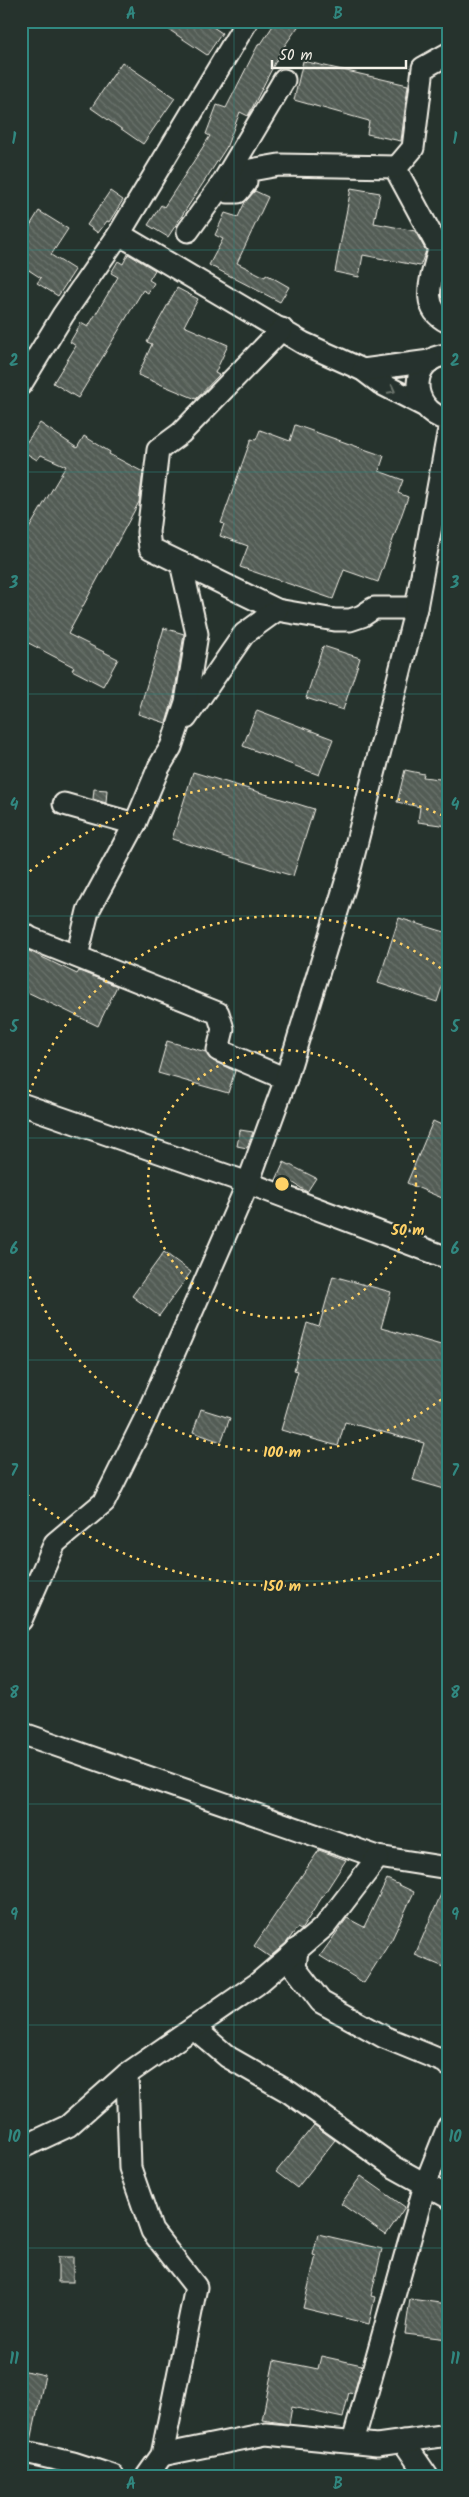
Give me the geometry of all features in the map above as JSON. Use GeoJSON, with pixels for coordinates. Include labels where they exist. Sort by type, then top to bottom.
{"type":"FeatureCollection","features":[{"type":"Feature","properties":{"kind":"street"},"geometry":{"type":"LineString","coordinates":[[21,384],[63,315],[119,234],[247,21]]}},
{"type":"Feature","properties":{"kind":"street"},"geometry":{"type":"LineString","coordinates":[[397,167],[413,148],[423,68],[448,54]]}},
{"type":"Feature","properties":{"kind":"street"},"geometry":{"type":"LineString","coordinates":[[188,231],[222,184],[284,80]]}},
{"type":"Feature","properties":{"kind":"street"},"geometry":{"type":"LineString","coordinates":[[222,184],[228,192],[238,192],[246,182],[245,171],[279,165],[397,167]]}},
{"type":"Feature","properties":{"kind":"street"},"geometry":{"type":"LineString","coordinates":[[397,167],[439,250],[428,298],[434,313],[448,322]]}},
{"type":"Feature","properties":{"kind":"street"},"geometry":{"type":"LineString","coordinates":[[119,234],[304,343],[363,370],[380,383],[423,405],[434,416],[448,420]]}},
{"type":"Feature","properties":{"kind":"street"},"geometry":{"type":"LineString","coordinates":[[282,329],[181,433],[158,450],[148,541],[150,548],[277,610],[335,620],[350,620],[362,616],[374,608],[416,608]]}},
{"type":"Feature","properties":{"kind":"street"},"geometry":{"type":"LineString","coordinates":[[363,370],[439,358]]}},
{"type":"Feature","properties":{"kind":"street"},"geometry":{"type":"LineString","coordinates":[[423,405],[417,390],[420,374],[439,358]]}},
{"type":"Feature","properties":{"kind":"street"},"geometry":{"type":"LineString","coordinates":[[21,1620],[55,1543],[104,1502],[145,1420],[248,1183],[286,1079],[350,869],[416,608],[448,434]]}},
{"type":"Feature","properties":{"kind":"street"},"geometry":{"type":"LineString","coordinates":[[77,956],[88,911],[135,824],[159,767],[172,747],[186,702],[197,634],[181,563]]}},
{"type":"Feature","properties":{"kind":"street"},"geometry":{"type":"LineString","coordinates":[[244,634],[246,595]]}},
{"type":"Feature","properties":{"kind":"street"},"geometry":{"type":"LineString","coordinates":[[179,728],[244,634],[277,610]]}},
{"type":"Feature","properties":{"kind":"street"},"geometry":{"type":"LineString","coordinates":[[64,804],[135,824]]}},
{"type":"Feature","properties":{"kind":"street"},"geometry":{"type":"LineString","coordinates":[[21,932],[30,938],[218,1013],[223,1029],[218,1050],[286,1079]]}},
{"type":"Feature","properties":{"kind":"street"},"geometry":{"type":"LineString","coordinates":[[21,1104],[248,1183],[448,1258]]}},
{"type":"Feature","properties":{"kind":"street"},"geometry":{"type":"LineString","coordinates":[[21,1733],[378,1857],[448,1868]]}},
{"type":"Feature","properties":{"kind":"street"},"geometry":{"type":"LineString","coordinates":[[21,2148],[68,2126],[127,2074],[257,1984],[325,1926],[378,1857]]}},
{"type":"Feature","properties":{"kind":"street"},"geometry":{"type":"LineString","coordinates":[[297,1949],[295,1968],[321,2002],[384,2037],[446,2062],[448,2065]]}},
{"type":"Feature","properties":{"kind":"street"},"geometry":{"type":"LineString","coordinates":[[194,2028],[228,2058],[289,2092],[394,2166],[448,2198]]}},
{"type":"Feature","properties":{"kind":"street"},"geometry":{"type":"LineString","coordinates":[[127,2074],[130,2168],[152,2231],[196,2288],[162,2455],[147,2476]]}},
{"type":"Feature","properties":{"kind":"street"},"geometry":{"type":"LineString","coordinates":[[353,2442],[425,2185],[448,2127]]}},
{"type":"Feature","properties":{"kind":"street"},"geometry":{"type":"LineString","coordinates":[[162,2455],[266,2434],[377,2444],[448,2435]]}},
{"type":"Feature","properties":{"kind":"street"},"geometry":{"type":"LineString","coordinates":[[403,2441],[427,2476]]}},
{"type":"Feature","properties":{"kind":"street"},"geometry":{"type":"LineString","coordinates":[[21,2451],[73,2463],[113,2476]]}},
{"type":"Feature","properties":{"kind":"building"},"geometry":{"type":"Polygon","coordinates":[[[156,21],[204,21],[222,33],[207,55],[156,21]]]}},
{"type":"Feature","properties":{"kind":"building"},"geometry":{"type":"Polygon","coordinates":[[[276,21],[302,21],[281,51],[248,116],[240,112],[226,148],[168,237],[148,225],[161,205],[164,207],[210,136],[206,134],[217,105],[226,108],[259,43],[261,44],[276,21]]]}},
{"type":"Feature","properties":{"kind":"building"},"geometry":{"type":"Polygon","coordinates":[[[303,61],[408,85],[401,141],[367,134],[369,121],[294,100],[303,61]]]}},
{"type":"Feature","properties":{"kind":"building"},"geometry":{"type":"Polygon","coordinates":[[[122,62],[175,98],[143,144],[91,108],[122,62]]]}},
{"type":"Feature","properties":{"kind":"building"},"geometry":{"type":"Polygon","coordinates":[[[351,188],[380,193],[374,223],[415,231],[426,251],[420,266],[363,255],[359,277],[335,272],[351,188]]]}},
{"type":"Feature","properties":{"kind":"building"},"geometry":{"type":"Polygon","coordinates":[[[110,191],[123,200],[109,222],[107,221],[98,233],[87,225],[110,191]]]}},
{"type":"Feature","properties":{"kind":"building"},"geometry":{"type":"Polygon","coordinates":[[[255,191],[268,197],[237,263],[265,277],[266,274],[289,287],[280,302],[209,265],[223,239],[215,235],[225,213],[238,217],[245,202],[255,191]]]}},
{"type":"Feature","properties":{"kind":"building"},"geometry":{"type":"Polygon","coordinates":[[[39,211],[68,229],[51,255],[75,270],[58,296],[37,283],[41,278],[21,265],[21,240],[39,211]]]}},
{"type":"Feature","properties":{"kind":"building"},"geometry":{"type":"Polygon","coordinates":[[[128,254],[155,270],[149,280],[154,283],[148,293],[143,290],[78,398],[53,383],[76,346],[70,342],[81,323],[88,327],[118,277],[111,273],[118,261],[123,264],[128,254]]]}},
{"type":"Feature","properties":{"kind":"building"},"geometry":{"type":"Polygon","coordinates":[[[177,288],[198,299],[184,326],[228,345],[215,373],[219,375],[196,399],[138,375],[152,344],[147,342],[177,288]]]}},
{"type":"Feature","properties":{"kind":"building"},"geometry":{"type":"Polygon","coordinates":[[[40,423],[77,448],[84,436],[110,452],[109,454],[143,472],[139,502],[68,634],[118,659],[103,686],[72,670],[74,667],[21,639],[21,542],[66,466],[41,455],[37,460],[21,450],[40,423]]]}},
{"type":"Feature","properties":{"kind":"building"},"geometry":{"type":"Polygon","coordinates":[[[295,425],[384,456],[379,471],[403,480],[398,493],[408,497],[378,582],[344,570],[333,599],[240,567],[248,546],[220,536],[224,524],[221,523],[251,439],[256,440],[260,430],[290,441],[295,425]]]}},
{"type":"Feature","properties":{"kind":"building"},"geometry":{"type":"Polygon","coordinates":[[[164,628],[184,634],[174,696],[166,723],[138,714],[164,628]]]}},
{"type":"Feature","properties":{"kind":"building"},"geometry":{"type":"Polygon","coordinates":[[[323,646],[360,658],[343,710],[306,698],[323,646]]]}},
{"type":"Feature","properties":{"kind":"building"},"geometry":{"type":"Polygon","coordinates":[[[257,710],[333,739],[319,775],[243,746],[257,710]]]}},
{"type":"Feature","properties":{"kind":"building"},"geometry":{"type":"Polygon","coordinates":[[[405,770],[424,774],[423,777],[448,780],[448,826],[418,822],[420,807],[397,802],[405,770]]]}},
{"type":"Feature","properties":{"kind":"building"},"geometry":{"type":"Polygon","coordinates":[[[193,772],[314,809],[293,876],[172,839],[193,772]]]}},
{"type":"Feature","properties":{"kind":"building"},"geometry":{"type":"Polygon","coordinates":[[[94,789],[107,790],[106,803],[93,799],[94,789]]]}},
{"type":"Feature","properties":{"kind":"building"},"geometry":{"type":"Polygon","coordinates":[[[399,918],[448,933],[448,967],[437,1002],[378,983],[399,918]]]}},
{"type":"Feature","properties":{"kind":"building"},"geometry":{"type":"Polygon","coordinates":[[[21,947],[77,974],[79,971],[117,986],[98,1026],[21,989],[21,947]]]}},
{"type":"Feature","properties":{"kind":"building"},"geometry":{"type":"Polygon","coordinates":[[[167,1041],[206,1052],[213,1061],[235,1071],[228,1093],[158,1073],[167,1041]]]}},
{"type":"Feature","properties":{"kind":"building"},"geometry":{"type":"Polygon","coordinates":[[[433,1121],[448,1128],[448,1185],[442,1198],[407,1183],[433,1121]]]}},
{"type":"Feature","properties":{"kind":"building"},"geometry":{"type":"Polygon","coordinates":[[[240,1130],[253,1132],[247,1148],[237,1146],[240,1130]]]}},
{"type":"Feature","properties":{"kind":"building"},"geometry":{"type":"Polygon","coordinates":[[[284,1162],[316,1178],[307,1192],[292,1182],[291,1186],[276,1180],[284,1162]]]}},
{"type":"Feature","properties":{"kind":"building"},"geometry":{"type":"Polygon","coordinates":[[[164,1252],[191,1272],[159,1316],[132,1296],[164,1252]]]}},
{"type":"Feature","properties":{"kind":"building"},"geometry":{"type":"Polygon","coordinates":[[[333,1276],[391,1292],[381,1328],[448,1347],[448,1490],[413,1480],[424,1443],[345,1422],[338,1446],[281,1430],[298,1371],[294,1370],[307,1323],[319,1327],[333,1276]]]}},
{"type":"Feature","properties":{"kind":"building"},"geometry":{"type":"Polygon","coordinates":[[[201,1409],[230,1418],[221,1442],[193,1432],[201,1409]]]}},
{"type":"Feature","properties":{"kind":"building"},"geometry":{"type":"Polygon","coordinates":[[[319,1850],[346,1860],[301,1930],[297,1928],[287,1942],[270,1957],[254,1946],[319,1850]]]}},
{"type":"Feature","properties":{"kind":"building"},"geometry":{"type":"Polygon","coordinates":[[[387,1879],[414,1892],[392,1939],[364,1983],[320,1956],[347,1918],[364,1927],[387,1879]]]}},
{"type":"Feature","properties":{"kind":"building"},"geometry":{"type":"Polygon","coordinates":[[[447,1880],[448,1958],[444,1967],[415,1955],[447,1880]]]}},
{"type":"Feature","properties":{"kind":"building"},"geometry":{"type":"Polygon","coordinates":[[[314,2125],[335,2140],[297,2188],[276,2172],[314,2125]]]}},
{"type":"Feature","properties":{"kind":"building"},"geometry":{"type":"Polygon","coordinates":[[[361,2176],[405,2207],[386,2235],[341,2204],[361,2176]]]}},
{"type":"Feature","properties":{"kind":"building"},"geometry":{"type":"Polygon","coordinates":[[[318,2234],[382,2249],[371,2296],[375,2297],[369,2324],[303,2308],[316,2256],[313,2255],[318,2234]]]}},
{"type":"Feature","properties":{"kind":"building"},"geometry":{"type":"Polygon","coordinates":[[[58,2257],[73,2257],[73,2282],[58,2282],[58,2257]]]}},
{"type":"Feature","properties":{"kind":"building"},"geometry":{"type":"Polygon","coordinates":[[[410,2299],[448,2304],[448,2339],[405,2334],[410,2299]]]}},
{"type":"Feature","properties":{"kind":"building"},"geometry":{"type":"Polygon","coordinates":[[[321,2356],[362,2365],[354,2393],[349,2392],[343,2418],[292,2407],[289,2424],[262,2420],[274,2360],[318,2369],[321,2356]]]}},
{"type":"Feature","properties":{"kind":"building"},"geometry":{"type":"Polygon","coordinates":[[[21,2370],[45,2375],[31,2441],[21,2439],[21,2370]]]}}]}
